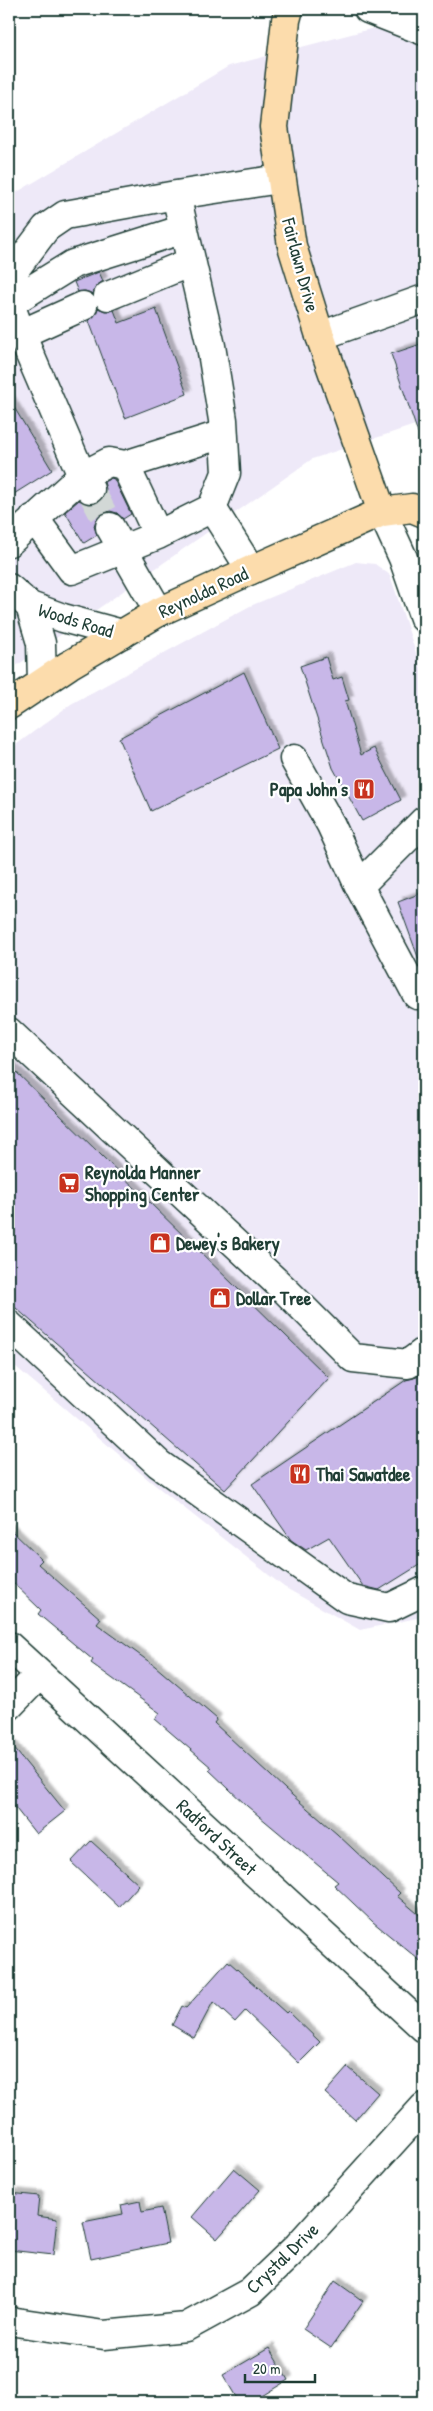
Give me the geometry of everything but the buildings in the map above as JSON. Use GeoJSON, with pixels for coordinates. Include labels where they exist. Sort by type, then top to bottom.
{"type":"FeatureCollection","features":[{"type":"Feature","properties":{"kind":"main road","name":"Fairlawn Drive"},"geometry":{"type":"LineString","coordinates":[[289,9],[286,20],[274,127],[280,179],[292,246],[320,336],[382,512]]}},
{"type":"Feature","properties":{"kind":"main road","name":"Reynolda Road"},"geometry":{"type":"LineString","coordinates":[[9,705],[159,612],[382,512],[420,503]]}},
{"type":"Feature","properties":{"kind":"street"},"geometry":{"type":"LineString","coordinates":[[368,9],[424,31]]}},
{"type":"Feature","properties":{"kind":"street"},"geometry":{"type":"LineString","coordinates":[[86,482],[20,334],[9,294],[46,228],[65,215],[280,179]]}},
{"type":"Feature","properties":{"kind":"street"},"geometry":{"type":"LineString","coordinates":[[34,518],[72,570],[116,538],[158,535],[212,508],[226,473],[223,420],[211,346],[176,195]]}},
{"type":"Feature","properties":{"kind":"street"},"geometry":{"type":"LineString","coordinates":[[9,294],[73,264],[184,229]]}},
{"type":"Feature","properties":{"kind":"street"},"geometry":{"type":"LineString","coordinates":[[108,296],[191,262]]}},
{"type":"Feature","properties":{"kind":"street"},"geometry":{"type":"LineString","coordinates":[[320,336],[424,299]]}},
{"type":"Feature","properties":{"kind":"street"},"geometry":{"type":"LineString","coordinates":[[20,334],[83,306]]}},
{"type":"Feature","properties":{"kind":"street"},"geometry":{"type":"LineString","coordinates":[[11,536],[86,482],[109,462],[125,465],[223,434]]}},
{"type":"Feature","properties":{"kind":"street"},"geometry":{"type":"LineString","coordinates":[[125,465],[158,535]]}},
{"type":"Feature","properties":{"kind":"street"},"geometry":{"type":"LineString","coordinates":[[212,508],[250,570]]}},
{"type":"Feature","properties":{"kind":"street"},"geometry":{"type":"LineString","coordinates":[[382,512],[403,558],[424,618]]}},
{"type":"Feature","properties":{"kind":"street"},"geometry":{"type":"LineString","coordinates":[[116,538],[159,612]]}},
{"type":"Feature","properties":{"kind":"street","name":"Woods Road"},"geometry":{"type":"LineString","coordinates":[[9,588],[30,606],[63,618],[122,634]]}},
{"type":"Feature","properties":{"kind":"street","name":"Woods Road"},"geometry":{"type":"LineString","coordinates":[[30,606],[41,643],[42,683]]}},
{"type":"Feature","properties":{"kind":"street"},"geometry":{"type":"LineString","coordinates":[[294,759],[331,825],[359,886],[417,995]]}},
{"type":"Feature","properties":{"kind":"street"},"geometry":{"type":"LineString","coordinates":[[359,886],[422,831]]}},
{"type":"Feature","properties":{"kind":"street"},"geometry":{"type":"LineString","coordinates":[[9,1032],[278,1284],[353,1358],[408,1364],[424,1352]]}},
{"type":"Feature","properties":{"kind":"street"},"geometry":{"type":"LineString","coordinates":[[9,1325],[159,1464],[347,1599],[389,1608],[424,1591]]}},
{"type":"Feature","properties":{"kind":"street","name":"Radford Street"},"geometry":{"type":"LineString","coordinates":[[9,1646],[424,2028]]}},
{"type":"Feature","properties":{"kind":"street"},"geometry":{"type":"LineString","coordinates":[[9,1706],[39,1675]]}},
{"type":"Feature","properties":{"kind":"street","name":"Crystal Drive"},"geometry":{"type":"LineString","coordinates":[[9,2321],[104,2335],[186,2326],[250,2292],[298,2246],[424,2107]]}},
{"type":"Feature","properties":{"kind":"shaded area"},"geometry":{"type":"Polygon","coordinates":[[[424,15],[424,422],[312,459],[9,671],[9,197],[229,66],[424,15]]]}},
{"type":"Feature","properties":{"kind":"shaded area"},"geometry":{"type":"Polygon","coordinates":[[[356,562],[375,564],[390,575],[424,677],[424,1613],[417,1618],[360,1630],[284,1587],[150,1481],[9,1361],[9,750],[71,704],[250,606],[356,562]]]}},
{"type":"Feature","properties":{"kind":"tunnel"},"geometry":{"type":"LineString","coordinates":[[90,489],[110,527]]}},
{"type":"Feature","properties":{"kind":"place","name":"Papa John's"},"geometry":{"type":"Point","coordinates":[364,789]}},
{"type":"Feature","properties":{"kind":"place","name":"Reynolda Manner Shopping Center"},"geometry":{"type":"Point","coordinates":[69,1183]}},
{"type":"Feature","properties":{"kind":"place","name":"Dewey's Bakery"},"geometry":{"type":"Point","coordinates":[160,1243]}},
{"type":"Feature","properties":{"kind":"place","name":"Dollar Tree"},"geometry":{"type":"Point","coordinates":[220,1298]}},
{"type":"Feature","properties":{"kind":"place","name":"Thai Sawatdee"},"geometry":{"type":"Point","coordinates":[300,1474]}}]}
